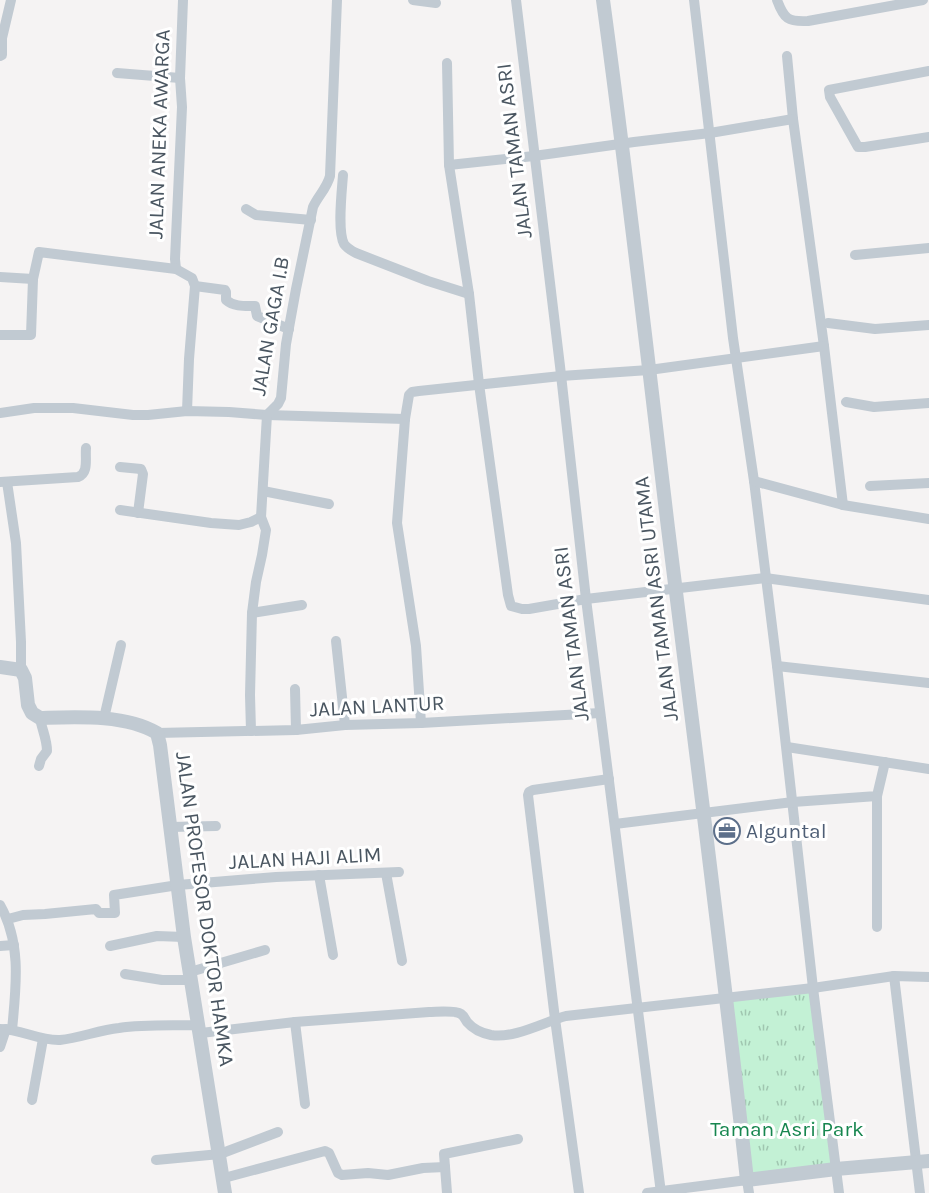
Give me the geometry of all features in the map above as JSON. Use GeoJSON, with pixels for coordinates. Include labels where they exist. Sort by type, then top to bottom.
{"type":"FeatureCollection","features":[{"type":"Feature","properties":{"kind":"street"},"geometry":{"type":"LineString","coordinates":[[0,56],[11,0]]}},
{"type":"Feature","properties":{"kind":"street","name":"JALAN ANEKA AWARGA"},"geometry":{"type":"LineString","coordinates":[[176,269],[183,0]]}},
{"type":"Feature","properties":{"kind":"street","name":"JALAN GAGA I.B"},"geometry":{"type":"LineString","coordinates":[[251,731],[252,613],[266,530],[261,517],[267,415],[278,405],[281,398],[289,329],[310,220],[317,197],[328,185],[331,166],[337,0]]}},
{"type":"Feature","properties":{"kind":"street"},"geometry":{"type":"LineString","coordinates":[[413,0],[436,3]]}},
{"type":"Feature","properties":{"kind":"street","name":"JALAN TAMAN ASRI"},"geometry":{"type":"LineString","coordinates":[[516,0],[586,599],[661,1192]]}},
{"type":"Feature","properties":{"kind":"street","name":"JALAN TAMAN ASRI UTAMA"},"geometry":{"type":"LineString","coordinates":[[603,0],[623,143],[748,1186]]}},
{"type":"Feature","properties":{"kind":"street"},"geometry":{"type":"LineString","coordinates":[[694,0],[735,357],[754,481],[839,1193]]}},
{"type":"Feature","properties":{"kind":"street"},"geometry":{"type":"LineString","coordinates":[[777,0],[782,13],[788,19],[797,22],[923,0]]}},
{"type":"Feature","properties":{"kind":"street"},"geometry":{"type":"LineString","coordinates":[[787,56],[793,119],[843,505]]}},
{"type":"Feature","properties":{"kind":"street"},"geometry":{"type":"LineString","coordinates":[[447,63],[449,165],[469,294],[479,384],[511,606],[529,609],[586,599],[765,578],[929,600]]}},
{"type":"Feature","properties":{"kind":"street"},"geometry":{"type":"LineString","coordinates":[[929,71],[829,90],[830,96],[858,147],[929,137]]}},
{"type":"Feature","properties":{"kind":"street"},"geometry":{"type":"LineString","coordinates":[[117,73],[180,78]]}},
{"type":"Feature","properties":{"kind":"street"},"geometry":{"type":"LineString","coordinates":[[449,165],[710,133],[793,119]]}},
{"type":"Feature","properties":{"kind":"street"},"geometry":{"type":"LineString","coordinates":[[343,175],[341,234],[348,248],[417,277],[469,294]]}},
{"type":"Feature","properties":{"kind":"street"},"geometry":{"type":"LineString","coordinates":[[246,209],[256,215],[310,220]]}},
{"type":"Feature","properties":{"kind":"street"},"geometry":{"type":"LineString","coordinates":[[855,255],[929,248]]}},
{"type":"Feature","properties":{"kind":"street"},"geometry":{"type":"LineString","coordinates":[[0,335],[31,335],[33,279],[39,252],[176,269],[192,278],[195,286],[187,411]]}},
{"type":"Feature","properties":{"kind":"street"},"geometry":{"type":"LineString","coordinates":[[0,278],[33,279]]}},
{"type":"Feature","properties":{"kind":"street"},"geometry":{"type":"LineString","coordinates":[[195,286],[225,290],[228,302],[255,306],[257,316],[289,329]]}},
{"type":"Feature","properties":{"kind":"street"},"geometry":{"type":"LineString","coordinates":[[828,323],[875,329],[929,325]]}},
{"type":"Feature","properties":{"kind":"street"},"geometry":{"type":"LineString","coordinates":[[421,723],[416,646],[397,523],[407,399],[412,392],[561,376],[649,370],[824,346]]}},
{"type":"Feature","properties":{"kind":"street"},"geometry":{"type":"LineString","coordinates":[[846,402],[874,407],[929,404]]}},
{"type":"Feature","properties":{"kind":"street"},"geometry":{"type":"LineString","coordinates":[[0,413],[43,408],[73,408],[133,415],[187,411],[405,419]]}},
{"type":"Feature","properties":{"kind":"street"},"geometry":{"type":"LineString","coordinates":[[39,766],[47,751],[47,740],[40,718],[32,713],[28,705],[26,678],[21,670],[16,543],[4,482],[78,477],[85,471],[86,448]]}},
{"type":"Feature","properties":{"kind":"street"},"geometry":{"type":"LineString","coordinates":[[120,467],[141,470],[144,474],[138,513]]}},
{"type":"Feature","properties":{"kind":"street"},"geometry":{"type":"LineString","coordinates":[[754,481],[843,505],[929,519]]}},
{"type":"Feature","properties":{"kind":"street"},"geometry":{"type":"LineString","coordinates":[[870,486],[929,483]]}},
{"type":"Feature","properties":{"kind":"street"},"geometry":{"type":"LineString","coordinates":[[263,491],[329,504]]}},
{"type":"Feature","properties":{"kind":"street"},"geometry":{"type":"LineString","coordinates":[[120,510],[239,525],[261,517]]}},
{"type":"Feature","properties":{"kind":"street"},"geometry":{"type":"LineString","coordinates":[[252,613],[302,605]]}},
{"type":"Feature","properties":{"kind":"street"},"geometry":{"type":"LineString","coordinates":[[336,641],[345,725]]}},
{"type":"Feature","properties":{"kind":"street"},"geometry":{"type":"LineString","coordinates":[[104,718],[121,645]]}},
{"type":"Feature","properties":{"kind":"street"},"geometry":{"type":"LineString","coordinates":[[777,666],[929,683]]}},
{"type":"Feature","properties":{"kind":"street"},"geometry":{"type":"LineString","coordinates":[[0,667],[21,670]]}},
{"type":"Feature","properties":{"kind":"street"},"geometry":{"type":"LineString","coordinates":[[295,689],[296,730]]}},
{"type":"Feature","properties":{"kind":"street","name":"JALAN LANTUR"},"geometry":{"type":"LineString","coordinates":[[157,733],[296,730],[345,725],[600,713]]}},
{"type":"Feature","properties":{"kind":"street","name":"JALAN PROFESOR DOKTOR HAMKA"},"geometry":{"type":"LineString","coordinates":[[40,718],[104,718],[147,727],[157,733],[184,937],[224,1178],[224,1193]]}},
{"type":"Feature","properties":{"kind":"street"},"geometry":{"type":"LineString","coordinates":[[787,747],[929,769]]}},
{"type":"Feature","properties":{"kind":"street"},"geometry":{"type":"LineString","coordinates":[[877,927],[878,796],[885,762]]}},
{"type":"Feature","properties":{"kind":"street"},"geometry":{"type":"LineString","coordinates":[[579,1193],[555,1019],[529,792],[609,779]]}},
{"type":"Feature","properties":{"kind":"street"},"geometry":{"type":"LineString","coordinates":[[615,824],[793,802],[878,796]]}},
{"type":"Feature","properties":{"kind":"street"},"geometry":{"type":"LineString","coordinates":[[171,827],[216,826]]}},
{"type":"Feature","properties":{"kind":"street","name":"JALAN HAJI ALIM"},"geometry":{"type":"LineString","coordinates":[[8,919],[23,915],[96,909],[99,913],[115,913],[114,895],[178,885],[276,877],[399,872]]}},
{"type":"Feature","properties":{"kind":"street"},"geometry":{"type":"LineString","coordinates":[[386,873],[402,961]]}},
{"type":"Feature","properties":{"kind":"street"},"geometry":{"type":"LineString","coordinates":[[319,875],[333,955]]}},
{"type":"Feature","properties":{"kind":"street"},"geometry":{"type":"LineString","coordinates":[[0,905],[8,919],[17,972],[6,1029],[0,1047]]}},
{"type":"Feature","properties":{"kind":"street"},"geometry":{"type":"LineString","coordinates":[[110,946],[157,936],[184,937]]}},
{"type":"Feature","properties":{"kind":"street"},"geometry":{"type":"LineString","coordinates":[[0,946],[14,945]]}},
{"type":"Feature","properties":{"kind":"street"},"geometry":{"type":"LineString","coordinates":[[125,974],[162,980],[190,976],[265,950]]}},
{"type":"Feature","properties":{"kind":"street"},"geometry":{"type":"LineString","coordinates":[[894,976],[923,1162],[920,1193]]}},
{"type":"Feature","properties":{"kind":"street"},"geometry":{"type":"LineString","coordinates":[[6,1029],[43,1039],[59,1040],[117,1028],[139,1026],[200,1029],[451,1012],[461,1014],[472,1028],[491,1035],[503,1036],[531,1029],[566,1016],[894,976],[929,977]]}},
{"type":"Feature","properties":{"kind":"street"},"geometry":{"type":"LineString","coordinates":[[295,1022],[305,1104]]}},
{"type":"Feature","properties":{"kind":"street"},"geometry":{"type":"LineString","coordinates":[[32,1100],[43,1039]]}},
{"type":"Feature","properties":{"kind":"street"},"geometry":{"type":"LineString","coordinates":[[156,1160],[220,1154],[278,1132]]}},
{"type":"Feature","properties":{"kind":"street"},"geometry":{"type":"LineString","coordinates":[[447,1193],[444,1154],[518,1139]]}},
{"type":"Feature","properties":{"kind":"street"},"geometry":{"type":"LineString","coordinates":[[224,1178],[325,1151],[329,1153],[338,1173],[342,1175],[391,1174],[423,1168],[445,1167]]}},
{"type":"Feature","properties":{"kind":"street"},"geometry":{"type":"LineString","coordinates":[[647,1193],[748,1186],[836,1169],[923,1162]]}},
{"type":"Feature","properties":{"kind":"green space","name":"Taman Asri Park"},"geometry":{"type":"Polygon","coordinates":[[[814,988],[840,1171],[746,1184],[727,998],[814,988]]]}},
{"type":"Feature","properties":{"kind":"place","name":"Alguntal"},"geometry":{"type":"Point","coordinates":[727,831]}}]}
